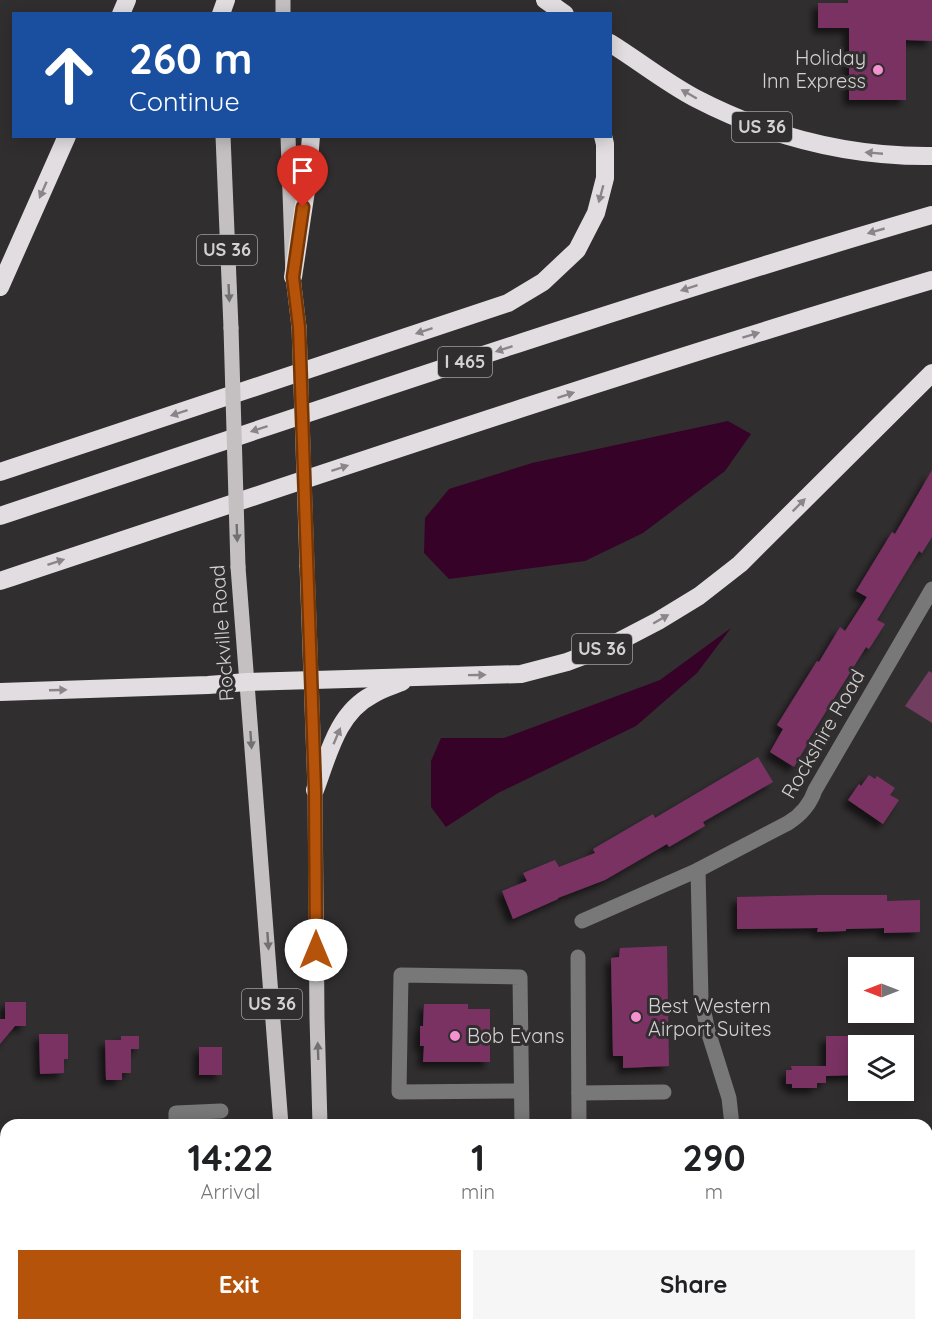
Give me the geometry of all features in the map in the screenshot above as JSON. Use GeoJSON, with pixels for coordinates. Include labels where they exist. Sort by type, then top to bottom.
{"type":"FeatureCollection","features":[{"type":"Feature","properties":{"kind":"highway"},"geometry":{"type":"LineString","coordinates":[[544,0],[562,12]]}},
{"type":"Feature","properties":{"kind":"highway","name":"US 36"},"geometry":{"type":"LineString","coordinates":[[612,44],[694,98],[764,128],[793,138],[868,153],[932,156]]}},
{"type":"Feature","properties":{"kind":"highway"},"geometry":{"type":"LineString","coordinates":[[0,287],[66,138]]}},
{"type":"Feature","properties":{"kind":"highway"},"geometry":{"type":"LineString","coordinates":[[293,277],[311,138]]}},
{"type":"Feature","properties":{"kind":"highway"},"geometry":{"type":"LineString","coordinates":[[0,472],[508,303],[543,282],[577,250],[596,213],[605,178],[604,138]]}},
{"type":"Feature","properties":{"kind":"highway","name":"I 465"},"geometry":{"type":"LineString","coordinates":[[0,516],[690,288],[932,215]]}},
{"type":"Feature","properties":{"kind":"highway"},"geometry":{"type":"LineString","coordinates":[[0,581],[693,353],[932,280]]}},
{"type":"Feature","properties":{"kind":"highway","name":"US 36"},"geometry":{"type":"LineString","coordinates":[[315,790],[339,730],[350,711],[373,694],[418,676],[521,674],[567,662],[612,645],[699,596],[740,564],[932,373]]}},
{"type":"Feature","properties":{"kind":"highway"},"geometry":{"type":"LineString","coordinates":[[0,692],[418,676]]}},
{"type":"Feature","properties":{"kind":"main road","name":"Rockville Road"},"geometry":{"type":"LineString","coordinates":[[224,138],[238,567],[281,1119]]}},
{"type":"Feature","properties":{"kind":"main road"},"geometry":{"type":"LineString","coordinates":[[288,138],[293,277],[299,327],[315,790]]}},
{"type":"Feature","properties":{"kind":"main road","name":"US 36"},"geometry":{"type":"LineString","coordinates":[[315,790],[320,1119]]}},
{"type":"Feature","properties":{"kind":"street","name":"Rockshire Road"},"geometry":{"type":"LineString","coordinates":[[582,921],[698,870],[796,818],[807,807],[814,790],[932,589]]}},
{"type":"Feature","properties":{"kind":"street"},"geometry":{"type":"LineString","coordinates":[[698,870],[701,999],[708,1031],[729,1098],[731,1119]]}},
{"type":"Feature","properties":{"kind":"street"},"geometry":{"type":"LineString","coordinates":[[578,957],[579,1119]]}},
{"type":"Feature","properties":{"kind":"street"},"geometry":{"type":"LineString","coordinates":[[521,1091],[399,1092],[400,975],[520,977],[522,1119]]}},
{"type":"Feature","properties":{"kind":"street"},"geometry":{"type":"LineString","coordinates":[[579,1093],[664,1092]]}},
{"type":"Feature","properties":{"kind":"street"},"geometry":{"type":"LineString","coordinates":[[176,1119],[176,1113],[221,1111]]}},
{"type":"Feature","properties":{"kind":"shaded area"},"geometry":{"type":"Polygon","coordinates":[[[728,421],[751,434],[725,471],[643,533],[585,561],[449,579],[424,553],[425,518],[449,489],[532,463],[728,421]]]}},
{"type":"Feature","properties":{"kind":"shaded area"},"geometry":{"type":"Polygon","coordinates":[[[731,628],[697,673],[636,726],[498,793],[446,827],[431,807],[431,761],[441,738],[504,738],[660,680],[731,628]]]}},
{"type":"Feature","properties":{"kind":"shaded area"},"geometry":{"type":"Polygon","coordinates":[[[929,671],[932,673],[932,723],[905,706],[929,671]]]}},
{"type":"Feature","properties":{"kind":"building","name":"Holiday Inn Express"},"geometry":{"type":"Polygon","coordinates":[[[848,0],[932,0],[932,41],[906,40],[906,100],[849,100],[849,28],[818,28],[818,3],[848,3],[848,0]]]}},
{"type":"Feature","properties":{"kind":"building"},"geometry":{"type":"Polygon","coordinates":[[[932,470],[932,537],[922,553],[919,551],[877,620],[885,624],[869,649],[866,647],[794,767],[770,752],[783,729],[777,725],[840,627],[845,631],[867,597],[856,591],[892,532],[895,534],[932,470]]]}},
{"type":"Feature","properties":{"kind":"building"},"geometry":{"type":"Polygon","coordinates":[[[758,757],[773,782],[703,822],[705,826],[669,847],[667,844],[605,880],[513,919],[502,891],[527,881],[523,873],[555,860],[559,867],[595,853],[593,849],[653,814],[655,818],[758,757]]]}},
{"type":"Feature","properties":{"kind":"building"},"geometry":{"type":"Polygon","coordinates":[[[869,775],[875,779],[877,776],[895,788],[890,795],[899,800],[883,824],[848,800],[859,784],[861,786],[869,775]]]}},
{"type":"Feature","properties":{"kind":"building"},"geometry":{"type":"Polygon","coordinates":[[[887,895],[887,901],[920,900],[920,932],[884,933],[884,928],[817,932],[818,928],[737,929],[737,897],[887,895]]]}},
{"type":"Feature","properties":{"kind":"building","name":"Best Western Airport Suites"},"geometry":{"type":"Polygon","coordinates":[[[667,946],[669,1066],[623,1068],[623,1056],[613,1056],[611,958],[619,957],[620,948],[667,946]]]}},
{"type":"Feature","properties":{"kind":"building"},"geometry":{"type":"Polygon","coordinates":[[[5,1002],[26,1002],[26,1026],[15,1026],[0,1044],[0,1019],[5,1019],[5,1002]]]}},
{"type":"Feature","properties":{"kind":"building","name":"Bob Evans"},"geometry":{"type":"Polygon","coordinates":[[[424,1004],[468,1004],[468,1009],[490,1009],[490,1062],[423,1062],[424,1046],[420,1046],[420,1026],[423,1026],[424,1004]]]}},
{"type":"Feature","properties":{"kind":"building"},"geometry":{"type":"Polygon","coordinates":[[[39,1034],[68,1034],[68,1059],[64,1059],[64,1073],[40,1074],[39,1034]]]}},
{"type":"Feature","properties":{"kind":"building"},"geometry":{"type":"Polygon","coordinates":[[[121,1036],[139,1036],[139,1049],[131,1049],[131,1073],[122,1073],[122,1080],[106,1080],[105,1040],[121,1040],[121,1036]]]}},
{"type":"Feature","properties":{"kind":"building"},"geometry":{"type":"Polygon","coordinates":[[[826,1036],[848,1036],[848,1075],[826,1076],[826,1036]]]}},
{"type":"Feature","properties":{"kind":"building"},"geometry":{"type":"Polygon","coordinates":[[[199,1047],[222,1047],[222,1075],[199,1075],[199,1047]]]}},
{"type":"Feature","properties":{"kind":"building"},"geometry":{"type":"Polygon","coordinates":[[[791,1066],[826,1066],[826,1083],[817,1083],[817,1088],[792,1088],[792,1084],[786,1084],[786,1070],[792,1070],[791,1066]]]}},
{"type":"Feature","properties":{"kind":"place","name":"Holiday Inn Express"},"geometry":{"type":"Point","coordinates":[878,70]}},
{"type":"Feature","properties":{"kind":"place","name":"Best Western Airport Suites"},"geometry":{"type":"Point","coordinates":[636,1017]}},
{"type":"Feature","properties":{"kind":"place","name":"Bob Evans"},"geometry":{"type":"Point","coordinates":[455,1036]}},
{"type":"Feature","properties":{"kind":"route"},"geometry":{"type":"LineString","coordinates":[[303,207],[293,277],[299,327],[313,710],[316,950]]}}]}
